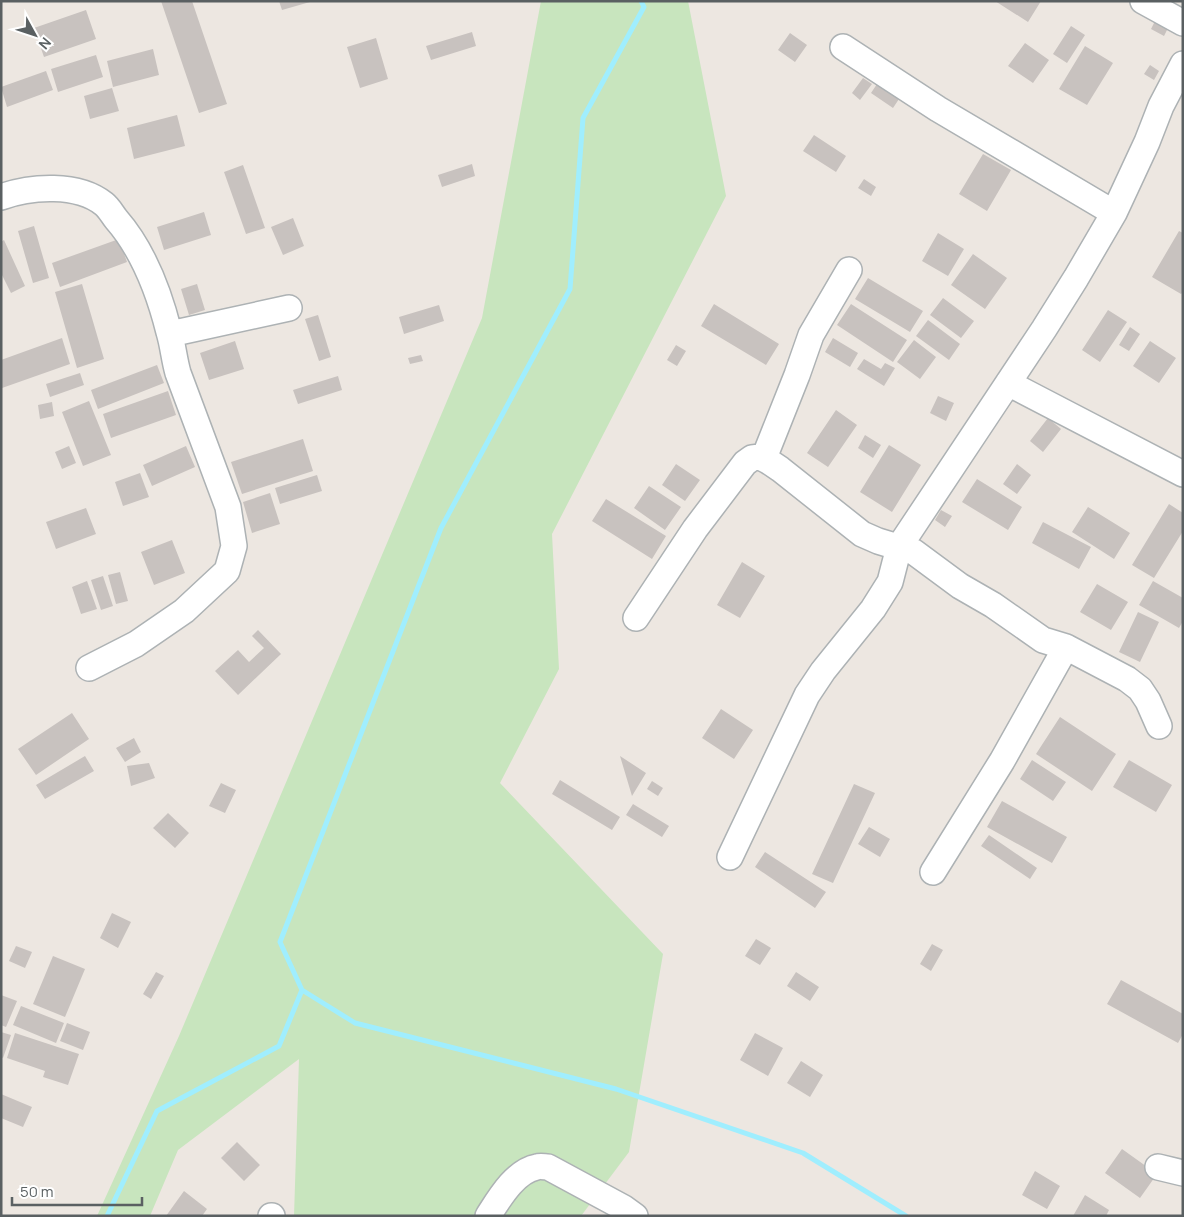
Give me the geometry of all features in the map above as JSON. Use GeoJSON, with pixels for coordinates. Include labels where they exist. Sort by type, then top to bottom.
{"type":"FeatureCollection","features":[{"type":"Feature","properties":{"kind":"street"},"geometry":{"type":"LineString","coordinates":[[1143,1],[1183,23]]}},
{"type":"Feature","properties":{"kind":"street"},"geometry":{"type":"LineString","coordinates":[[843,47],[938,109],[1114,213]]}},
{"type":"Feature","properties":{"kind":"street"},"geometry":{"type":"LineString","coordinates":[[730,857],[807,695],[890,582],[899,547],[1044,329],[1114,213],[1147,142],[1161,106],[1183,64]]}},
{"type":"Feature","properties":{"kind":"street"},"geometry":{"type":"LineString","coordinates":[[1,197],[47,189],[78,191],[104,204],[130,234],[153,280],[170,334],[173,356],[183,388],[228,507],[234,546],[227,571],[184,611],[136,644],[89,668]]}},
{"type":"Feature","properties":{"kind":"street"},"geometry":{"type":"LineString","coordinates":[[764,458],[811,335],[849,270]]}},
{"type":"Feature","properties":{"kind":"street"},"geometry":{"type":"LineString","coordinates":[[170,334],[289,308]]}},
{"type":"Feature","properties":{"kind":"street"},"geometry":{"type":"LineString","coordinates":[[1008,383],[1183,474]]}},
{"type":"Feature","properties":{"kind":"street"},"geometry":{"type":"LineString","coordinates":[[636,618],[695,528],[736,473],[752,458],[764,458],[862,534],[914,552],[960,586],[993,605],[1043,640],[1066,648],[1128,679],[1140,689],[1148,701],[1159,726]]}},
{"type":"Feature","properties":{"kind":"street"},"geometry":{"type":"LineString","coordinates":[[932,872],[1002,761],[1066,648]]}},
{"type":"Feature","properties":{"kind":"street"},"geometry":{"type":"LineString","coordinates":[[488,1216],[508,1186],[526,1171],[537,1166],[548,1167],[624,1208],[635,1216]]}},
{"type":"Feature","properties":{"kind":"street"},"geometry":{"type":"LineString","coordinates":[[1158,1167],[1183,1173]]}},
{"type":"Feature","properties":{"kind":"green space"},"geometry":{"type":"Polygon","coordinates":[[[541,1],[688,1],[726,196],[552,534],[559,669],[500,783],[663,954],[629,1152],[581,1216],[294,1216],[299,1059],[178,1150],[150,1216],[97,1216],[179,1036],[482,318],[541,1]]]}},
{"type":"Feature","properties":{"kind":"building"},"geometry":{"type":"Polygon","coordinates":[[[161,1],[192,1],[227,104],[199,113],[161,1]]]}},
{"type":"Feature","properties":{"kind":"building"},"geometry":{"type":"Polygon","coordinates":[[[279,1],[309,1],[310,2],[282,10],[279,1]]]}},
{"type":"Feature","properties":{"kind":"building"},"geometry":{"type":"Polygon","coordinates":[[[995,1],[1041,1],[1028,22],[995,1]]]}},
{"type":"Feature","properties":{"kind":"building"},"geometry":{"type":"Polygon","coordinates":[[[86,10],[96,39],[44,57],[34,28],[86,10]]]}},
{"type":"Feature","properties":{"kind":"building"},"geometry":{"type":"Polygon","coordinates":[[[1157,17],[1170,24],[1164,36],[1151,29],[1157,17]]]}},
{"type":"Feature","properties":{"kind":"building"},"geometry":{"type":"Polygon","coordinates":[[[1071,26],[1085,35],[1067,63],[1053,54],[1071,26]]]}},
{"type":"Feature","properties":{"kind":"building"},"geometry":{"type":"Polygon","coordinates":[[[472,32],[476,46],[431,60],[426,46],[472,32]]]}},
{"type":"Feature","properties":{"kind":"building"},"geometry":{"type":"Polygon","coordinates":[[[790,33],[807,45],[795,62],[778,50],[790,33]]]}},
{"type":"Feature","properties":{"kind":"building"},"geometry":{"type":"Polygon","coordinates":[[[376,38],[388,79],[360,88],[347,47],[376,38]]]}},
{"type":"Feature","properties":{"kind":"building"},"geometry":{"type":"Polygon","coordinates":[[[1025,43],[1049,60],[1033,83],[1008,66],[1025,43]]]}},
{"type":"Feature","properties":{"kind":"building"},"geometry":{"type":"Polygon","coordinates":[[[1085,46],[1113,63],[1087,105],[1059,89],[1085,46]]]}},
{"type":"Feature","properties":{"kind":"building"},"geometry":{"type":"Polygon","coordinates":[[[153,49],[159,75],[113,87],[107,61],[153,49]]]}},
{"type":"Feature","properties":{"kind":"building"},"geometry":{"type":"Polygon","coordinates":[[[96,55],[103,77],[58,92],[51,69],[96,55]]]}},
{"type":"Feature","properties":{"kind":"building"},"geometry":{"type":"Polygon","coordinates":[[[1150,65],[1159,71],[1154,80],[1144,74],[1150,65]]]}},
{"type":"Feature","properties":{"kind":"building"},"geometry":{"type":"Polygon","coordinates":[[[46,71],[53,90],[7,107],[1,87],[46,71]]]}},
{"type":"Feature","properties":{"kind":"building"},"geometry":{"type":"Polygon","coordinates":[[[863,78],[872,84],[860,100],[852,93],[863,78]]]}},
{"type":"Feature","properties":{"kind":"building"},"geometry":{"type":"Polygon","coordinates":[[[877,84],[899,99],[893,108],[871,93],[877,84]]]}},
{"type":"Feature","properties":{"kind":"building"},"geometry":{"type":"Polygon","coordinates":[[[112,88],[119,111],[90,119],[84,96],[112,88]]]}},
{"type":"Feature","properties":{"kind":"building"},"geometry":{"type":"Polygon","coordinates":[[[177,115],[185,146],[134,159],[127,128],[177,115]]]}},
{"type":"Feature","properties":{"kind":"building"},"geometry":{"type":"Polygon","coordinates":[[[814,135],[846,156],[836,172],[803,151],[814,135]]]}},
{"type":"Feature","properties":{"kind":"building"},"geometry":{"type":"Polygon","coordinates":[[[983,154],[1011,170],[987,211],[959,194],[983,154]]]}},
{"type":"Feature","properties":{"kind":"building"},"geometry":{"type":"Polygon","coordinates":[[[472,164],[475,176],[442,187],[438,175],[472,164]]]}},
{"type":"Feature","properties":{"kind":"building"},"geometry":{"type":"Polygon","coordinates":[[[243,165],[265,228],[246,234],[224,172],[243,165]]]}},
{"type":"Feature","properties":{"kind":"building"},"geometry":{"type":"Polygon","coordinates":[[[864,179],[876,187],[871,196],[858,188],[864,179]]]}},
{"type":"Feature","properties":{"kind":"building"},"geometry":{"type":"Polygon","coordinates":[[[204,212],[211,235],[164,250],[157,227],[204,212]]]}},
{"type":"Feature","properties":{"kind":"building"},"geometry":{"type":"Polygon","coordinates":[[[293,218],[304,246],[283,255],[271,227],[293,218]]]}},
{"type":"Feature","properties":{"kind":"building"},"geometry":{"type":"Polygon","coordinates":[[[34,226],[49,278],[33,283],[18,231],[34,226]]]}},
{"type":"Feature","properties":{"kind":"building"},"geometry":{"type":"Polygon","coordinates":[[[1179,231],[1183,233],[1183,292],[1181,294],[1152,277],[1179,231]]]}},
{"type":"Feature","properties":{"kind":"building"},"geometry":{"type":"Polygon","coordinates":[[[938,233],[964,249],[948,276],[922,261],[938,233]]]}},
{"type":"Feature","properties":{"kind":"building"},"geometry":{"type":"Polygon","coordinates":[[[119,239],[127,262],[60,287],[52,263],[119,239]]]}},
{"type":"Feature","properties":{"kind":"building"},"geometry":{"type":"Polygon","coordinates":[[[4,240],[25,286],[11,293],[1,273],[1,242],[4,240]]]}},
{"type":"Feature","properties":{"kind":"building"},"geometry":{"type":"Polygon","coordinates":[[[973,254],[1007,278],[985,309],[951,285],[973,254]]]}},
{"type":"Feature","properties":{"kind":"building"},"geometry":{"type":"Polygon","coordinates":[[[868,278],[923,311],[910,332],[855,299],[868,278]]]}},
{"type":"Feature","properties":{"kind":"building"},"geometry":{"type":"Polygon","coordinates":[[[82,284],[104,359],[77,368],[55,292],[82,284]]]}},
{"type":"Feature","properties":{"kind":"building"},"geometry":{"type":"Polygon","coordinates":[[[197,284],[205,310],[189,315],[181,289],[197,284]]]}},
{"type":"Feature","properties":{"kind":"building"},"geometry":{"type":"Polygon","coordinates":[[[943,298],[974,321],[961,338],[930,315],[943,298]]]}},
{"type":"Feature","properties":{"kind":"building"},"geometry":{"type":"Polygon","coordinates":[[[714,304],[779,344],[766,365],[701,326],[714,304]]]}},
{"type":"Feature","properties":{"kind":"building"},"geometry":{"type":"Polygon","coordinates":[[[851,304],[907,340],[893,362],[837,325],[851,304]]]}},
{"type":"Feature","properties":{"kind":"building"},"geometry":{"type":"Polygon","coordinates":[[[439,305],[444,321],[404,334],[399,317],[439,305]]]}},
{"type":"Feature","properties":{"kind":"building"},"geometry":{"type":"Polygon","coordinates":[[[1108,310],[1127,322],[1100,362],[1082,350],[1108,310]]]}},
{"type":"Feature","properties":{"kind":"building"},"geometry":{"type":"Polygon","coordinates":[[[318,315],[331,357],[319,361],[305,319],[318,315]]]}},
{"type":"Feature","properties":{"kind":"building"},"geometry":{"type":"Polygon","coordinates":[[[928,320],[960,344],[949,360],[916,336],[928,320]]]}},
{"type":"Feature","properties":{"kind":"building"},"geometry":{"type":"Polygon","coordinates":[[[1130,327],[1140,334],[1129,351],[1119,345],[1130,327]]]}},
{"type":"Feature","properties":{"kind":"building"},"geometry":{"type":"Polygon","coordinates":[[[62,338],[70,364],[2,388],[1,360],[62,338]]]}},
{"type":"Feature","properties":{"kind":"building"},"geometry":{"type":"Polygon","coordinates":[[[833,338],[858,353],[850,367],[825,352],[833,338]]]}},
{"type":"Feature","properties":{"kind":"building"},"geometry":{"type":"Polygon","coordinates":[[[914,340],[936,357],[920,379],[897,362],[914,340]]]}},
{"type":"Feature","properties":{"kind":"building"},"geometry":{"type":"Polygon","coordinates":[[[235,341],[244,369],[209,380],[200,353],[235,341]]]}},
{"type":"Feature","properties":{"kind":"building"},"geometry":{"type":"Polygon","coordinates":[[[1150,341],[1176,358],[1159,383],[1133,366],[1150,341]]]}},
{"type":"Feature","properties":{"kind":"building"},"geometry":{"type":"Polygon","coordinates":[[[676,345],[686,351],[677,366],[667,360],[676,345]]]}},
{"type":"Feature","properties":{"kind":"building"},"geometry":{"type":"Polygon","coordinates":[[[421,355],[423,361],[410,364],[408,358],[421,355]]]}},
{"type":"Feature","properties":{"kind":"building"},"geometry":{"type":"Polygon","coordinates":[[[864,359],[881,369],[885,363],[895,368],[884,386],[857,369],[864,359]]]}},
{"type":"Feature","properties":{"kind":"building"},"geometry":{"type":"Polygon","coordinates":[[[157,365],[164,383],[98,409],[91,390],[157,365]]]}},
{"type":"Feature","properties":{"kind":"building"},"geometry":{"type":"Polygon","coordinates":[[[80,373],[84,385],[50,397],[46,384],[80,373]]]}},
{"type":"Feature","properties":{"kind":"building"},"geometry":{"type":"Polygon","coordinates":[[[338,376],[342,390],[298,404],[293,390],[338,376]]]}},
{"type":"Feature","properties":{"kind":"building"},"geometry":{"type":"Polygon","coordinates":[[[168,391],[176,415],[111,438],[103,414],[168,391]]]}},
{"type":"Feature","properties":{"kind":"building"},"geometry":{"type":"Polygon","coordinates":[[[938,396],[954,403],[946,421],[930,413],[938,396]]]}},
{"type":"Feature","properties":{"kind":"building"},"geometry":{"type":"Polygon","coordinates":[[[89,401],[111,455],[83,466],[62,412],[89,401]]]}},
{"type":"Feature","properties":{"kind":"building"},"geometry":{"type":"Polygon","coordinates":[[[52,402],[54,416],[40,419],[38,405],[52,402]]]}},
{"type":"Feature","properties":{"kind":"building"},"geometry":{"type":"Polygon","coordinates":[[[836,410],[857,425],[828,467],[807,453],[836,410]]]}},
{"type":"Feature","properties":{"kind":"building"},"geometry":{"type":"Polygon","coordinates":[[[1048,418],[1061,429],[1043,452],[1030,441],[1048,418]]]}},
{"type":"Feature","properties":{"kind":"building"},"geometry":{"type":"Polygon","coordinates":[[[865,435],[881,445],[873,458],[858,448],[865,435]]]}},
{"type":"Feature","properties":{"kind":"building"},"geometry":{"type":"Polygon","coordinates":[[[303,439],[313,471],[242,494],[231,462],[303,439]]]}},
{"type":"Feature","properties":{"kind":"building"},"geometry":{"type":"Polygon","coordinates":[[[889,445],[921,465],[892,512],[860,492],[889,445]]]}},
{"type":"Feature","properties":{"kind":"building"},"geometry":{"type":"Polygon","coordinates":[[[69,446],[76,463],[62,469],[55,452],[69,446]]]}},
{"type":"Feature","properties":{"kind":"building"},"geometry":{"type":"Polygon","coordinates":[[[186,446],[195,467],[152,486],[143,465],[186,446]]]}},
{"type":"Feature","properties":{"kind":"building"},"geometry":{"type":"Polygon","coordinates":[[[676,464],[700,480],[685,501],[662,485],[676,464]]]}},
{"type":"Feature","properties":{"kind":"building"},"geometry":{"type":"Polygon","coordinates":[[[1017,464],[1031,475],[1017,494],[1003,484],[1017,464]]]}},
{"type":"Feature","properties":{"kind":"building"},"geometry":{"type":"Polygon","coordinates":[[[140,473],[149,497],[123,506],[115,482],[140,473]]]}},
{"type":"Feature","properties":{"kind":"building"},"geometry":{"type":"Polygon","coordinates":[[[317,475],[322,491],[280,504],[275,488],[317,475]]]}},
{"type":"Feature","properties":{"kind":"building"},"geometry":{"type":"Polygon","coordinates":[[[977,479],[1022,507],[1008,530],[962,502],[977,479]]]}},
{"type":"Feature","properties":{"kind":"building"},"geometry":{"type":"Polygon","coordinates":[[[649,486],[681,507],[665,530],[634,508],[649,486]]]}},
{"type":"Feature","properties":{"kind":"building"},"geometry":{"type":"Polygon","coordinates":[[[270,493],[280,524],[252,533],[243,502],[270,493]]]}},
{"type":"Feature","properties":{"kind":"building"},"geometry":{"type":"Polygon","coordinates":[[[606,499],[666,536],[652,559],[592,521],[606,499]]]}},
{"type":"Feature","properties":{"kind":"building"},"geometry":{"type":"Polygon","coordinates":[[[1169,504],[1183,513],[1183,531],[1154,578],[1132,565],[1169,504]]]}},
{"type":"Feature","properties":{"kind":"building"},"geometry":{"type":"Polygon","coordinates":[[[1088,507],[1130,533],[1114,559],[1072,532],[1088,507]]]}},
{"type":"Feature","properties":{"kind":"building"},"geometry":{"type":"Polygon","coordinates":[[[86,508],[96,534],[56,549],[46,522],[86,508]]]}},
{"type":"Feature","properties":{"kind":"building"},"geometry":{"type":"Polygon","coordinates":[[[941,510],[952,516],[945,527],[935,520],[941,510]]]}},
{"type":"Feature","properties":{"kind":"building"},"geometry":{"type":"Polygon","coordinates":[[[1043,522],[1091,547],[1079,569],[1032,543],[1043,522]]]}},
{"type":"Feature","properties":{"kind":"building"},"geometry":{"type":"Polygon","coordinates":[[[172,540],[185,573],[154,585],[141,552],[172,540]]]}},
{"type":"Feature","properties":{"kind":"building"},"geometry":{"type":"Polygon","coordinates":[[[742,562],[765,576],[740,618],[717,605],[742,562]]]}},
{"type":"Feature","properties":{"kind":"building"},"geometry":{"type":"Polygon","coordinates":[[[120,572],[128,601],[116,604],[108,575],[120,572]]]}},
{"type":"Feature","properties":{"kind":"building"},"geometry":{"type":"Polygon","coordinates":[[[103,576],[113,606],[101,610],[91,580],[103,576]]]}},
{"type":"Feature","properties":{"kind":"building"},"geometry":{"type":"Polygon","coordinates":[[[87,581],[97,609],[81,614],[72,587],[87,581]]]}},
{"type":"Feature","properties":{"kind":"building"},"geometry":{"type":"Polygon","coordinates":[[[1153,581],[1183,598],[1183,621],[1179,628],[1139,605],[1153,581]]]}},
{"type":"Feature","properties":{"kind":"building"},"geometry":{"type":"Polygon","coordinates":[[[1097,584],[1128,602],[1111,630],[1080,612],[1097,584]]]}},
{"type":"Feature","properties":{"kind":"building"},"geometry":{"type":"Polygon","coordinates":[[[1138,612],[1159,622],[1140,662],[1119,652],[1138,612]]]}},
{"type":"Feature","properties":{"kind":"building"},"geometry":{"type":"Polygon","coordinates":[[[258,630],[281,654],[238,695],[215,671],[238,650],[249,662],[264,648],[252,636],[258,630]]]}},
{"type":"Feature","properties":{"kind":"building"},"geometry":{"type":"Polygon","coordinates":[[[721,709],[753,730],[734,759],[702,738],[721,709]]]}},
{"type":"Feature","properties":{"kind":"building"},"geometry":{"type":"Polygon","coordinates":[[[72,713],[89,739],[36,775],[18,749],[72,713]]]}},
{"type":"Feature","properties":{"kind":"building"},"geometry":{"type":"Polygon","coordinates":[[[1060,717],[1116,754],[1092,791],[1036,754],[1060,717]]]}},
{"type":"Feature","properties":{"kind":"building"},"geometry":{"type":"Polygon","coordinates":[[[134,738],[141,752],[125,762],[116,748],[134,738]]]}},
{"type":"Feature","properties":{"kind":"building"},"geometry":{"type":"Polygon","coordinates":[[[85,756],[94,771],[45,799],[36,785],[85,756]]]}},
{"type":"Feature","properties":{"kind":"building"},"geometry":{"type":"Polygon","coordinates":[[[620,756],[646,773],[632,796],[620,756]]]}},
{"type":"Feature","properties":{"kind":"building"},"geometry":{"type":"Polygon","coordinates":[[[1032,760],[1066,782],[1053,801],[1020,779],[1032,760]]]}},
{"type":"Feature","properties":{"kind":"building"},"geometry":{"type":"Polygon","coordinates":[[[1129,760],[1172,785],[1156,812],[1113,787],[1129,760]]]}},
{"type":"Feature","properties":{"kind":"building"},"geometry":{"type":"Polygon","coordinates":[[[149,763],[155,778],[131,786],[127,766],[149,763]]]}},
{"type":"Feature","properties":{"kind":"building"},"geometry":{"type":"Polygon","coordinates":[[[560,780],[620,817],[612,830],[552,794],[560,780]]]}},
{"type":"Feature","properties":{"kind":"building"},"geometry":{"type":"Polygon","coordinates":[[[652,781],[663,788],[658,796],[647,789],[652,781]]]}},
{"type":"Feature","properties":{"kind":"building"},"geometry":{"type":"Polygon","coordinates":[[[221,783],[236,790],[225,813],[209,806],[221,783]]]}},
{"type":"Feature","properties":{"kind":"building"},"geometry":{"type":"Polygon","coordinates":[[[854,784],[875,793],[833,883],[812,874],[854,784]]]}},
{"type":"Feature","properties":{"kind":"building"},"geometry":{"type":"Polygon","coordinates":[[[1002,801],[1067,837],[1052,863],[987,827],[1002,801]]]}},
{"type":"Feature","properties":{"kind":"building"},"geometry":{"type":"Polygon","coordinates":[[[633,804],[669,826],[662,837],[626,815],[633,804]]]}},
{"type":"Feature","properties":{"kind":"building"},"geometry":{"type":"Polygon","coordinates":[[[168,813],[189,833],[175,848],[153,828],[168,813]]]}},
{"type":"Feature","properties":{"kind":"building"},"geometry":{"type":"Polygon","coordinates":[[[869,827],[890,839],[880,857],[858,844],[869,827]]]}},
{"type":"Feature","properties":{"kind":"building"},"geometry":{"type":"Polygon","coordinates":[[[989,835],[1037,868],[1030,879],[981,846],[989,835]]]}},
{"type":"Feature","properties":{"kind":"building"},"geometry":{"type":"Polygon","coordinates":[[[765,852],[826,892],[815,908],[755,867],[765,852]]]}},
{"type":"Feature","properties":{"kind":"building"},"geometry":{"type":"Polygon","coordinates":[[[112,913],[131,922],[118,948],[100,938],[112,913]]]}},
{"type":"Feature","properties":{"kind":"building"},"geometry":{"type":"Polygon","coordinates":[[[756,939],[771,948],[760,965],[745,956],[756,939]]]}},
{"type":"Feature","properties":{"kind":"building"},"geometry":{"type":"Polygon","coordinates":[[[932,944],[943,950],[931,971],[920,964],[932,944]]]}},
{"type":"Feature","properties":{"kind":"building"},"geometry":{"type":"Polygon","coordinates":[[[16,946],[32,952],[25,968],[9,961],[16,946]]]}},
{"type":"Feature","properties":{"kind":"building"},"geometry":{"type":"Polygon","coordinates":[[[53,956],[85,969],[65,1017],[33,1004],[53,956]]]}},
{"type":"Feature","properties":{"kind":"building"},"geometry":{"type":"Polygon","coordinates":[[[156,972],[164,976],[151,999],[143,994],[156,972]]]}},
{"type":"Feature","properties":{"kind":"building"},"geometry":{"type":"Polygon","coordinates":[[[796,972],[819,987],[810,1001],[787,986],[796,972]]]}},
{"type":"Feature","properties":{"kind":"building"},"geometry":{"type":"Polygon","coordinates":[[[1121,980],[1183,1014],[1183,1034],[1178,1043],[1107,1004],[1121,980]]]}},
{"type":"Feature","properties":{"kind":"building"},"geometry":{"type":"Polygon","coordinates":[[[1,995],[17,1001],[6,1027],[1,1025],[1,995]]]}},
{"type":"Feature","properties":{"kind":"building"},"geometry":{"type":"Polygon","coordinates":[[[21,1006],[64,1023],[56,1043],[13,1025],[21,1006]]]}},
{"type":"Feature","properties":{"kind":"building"},"geometry":{"type":"Polygon","coordinates":[[[67,1023],[90,1032],[83,1050],[60,1041],[67,1023]]]}},
{"type":"Feature","properties":{"kind":"building"},"geometry":{"type":"Polygon","coordinates":[[[1,1032],[11,1035],[3,1058],[1,1057],[1,1032]]]}},
{"type":"Feature","properties":{"kind":"building"},"geometry":{"type":"Polygon","coordinates":[[[15,1033],[79,1054],[68,1085],[43,1077],[45,1071],[7,1058],[15,1033]]]}},
{"type":"Feature","properties":{"kind":"building"},"geometry":{"type":"Polygon","coordinates":[[[755,1033],[783,1048],[768,1076],[740,1060],[755,1033]]]}},
{"type":"Feature","properties":{"kind":"building"},"geometry":{"type":"Polygon","coordinates":[[[801,1061],[823,1075],[810,1097],[787,1083],[801,1061]]]}},
{"type":"Feature","properties":{"kind":"building"},"geometry":{"type":"Polygon","coordinates":[[[1,1094],[32,1107],[23,1127],[1,1118],[1,1094]]]}},
{"type":"Feature","properties":{"kind":"building"},"geometry":{"type":"Polygon","coordinates":[[[237,1142],[260,1165],[244,1181],[221,1158],[237,1142]]]}},
{"type":"Feature","properties":{"kind":"building"},"geometry":{"type":"Polygon","coordinates":[[[1122,1149],[1157,1174],[1140,1198],[1105,1173],[1122,1149]]]}},
{"type":"Feature","properties":{"kind":"building"},"geometry":{"type":"Polygon","coordinates":[[[1035,1171],[1060,1186],[1047,1209],[1022,1195],[1035,1171]]]}},
{"type":"Feature","properties":{"kind":"building"},"geometry":{"type":"Polygon","coordinates":[[[184,1191],[207,1209],[202,1216],[166,1216],[184,1191]]]}},
{"type":"Feature","properties":{"kind":"building"},"geometry":{"type":"Polygon","coordinates":[[[1085,1195],[1109,1210],[1106,1216],[1073,1216],[1085,1195]]]}},
{"type":"Feature","properties":{"kind":"waterway"},"geometry":{"type":"LineString","coordinates":[[107,1216],[157,1111],[279,1046],[302,990],[280,942],[441,528],[570,289],[583,118],[644,7],[641,1]]}},
{"type":"Feature","properties":{"kind":"waterway"},"geometry":{"type":"LineString","coordinates":[[302,990],[355,1023],[616,1089],[803,1153],[906,1216]]}}]}
